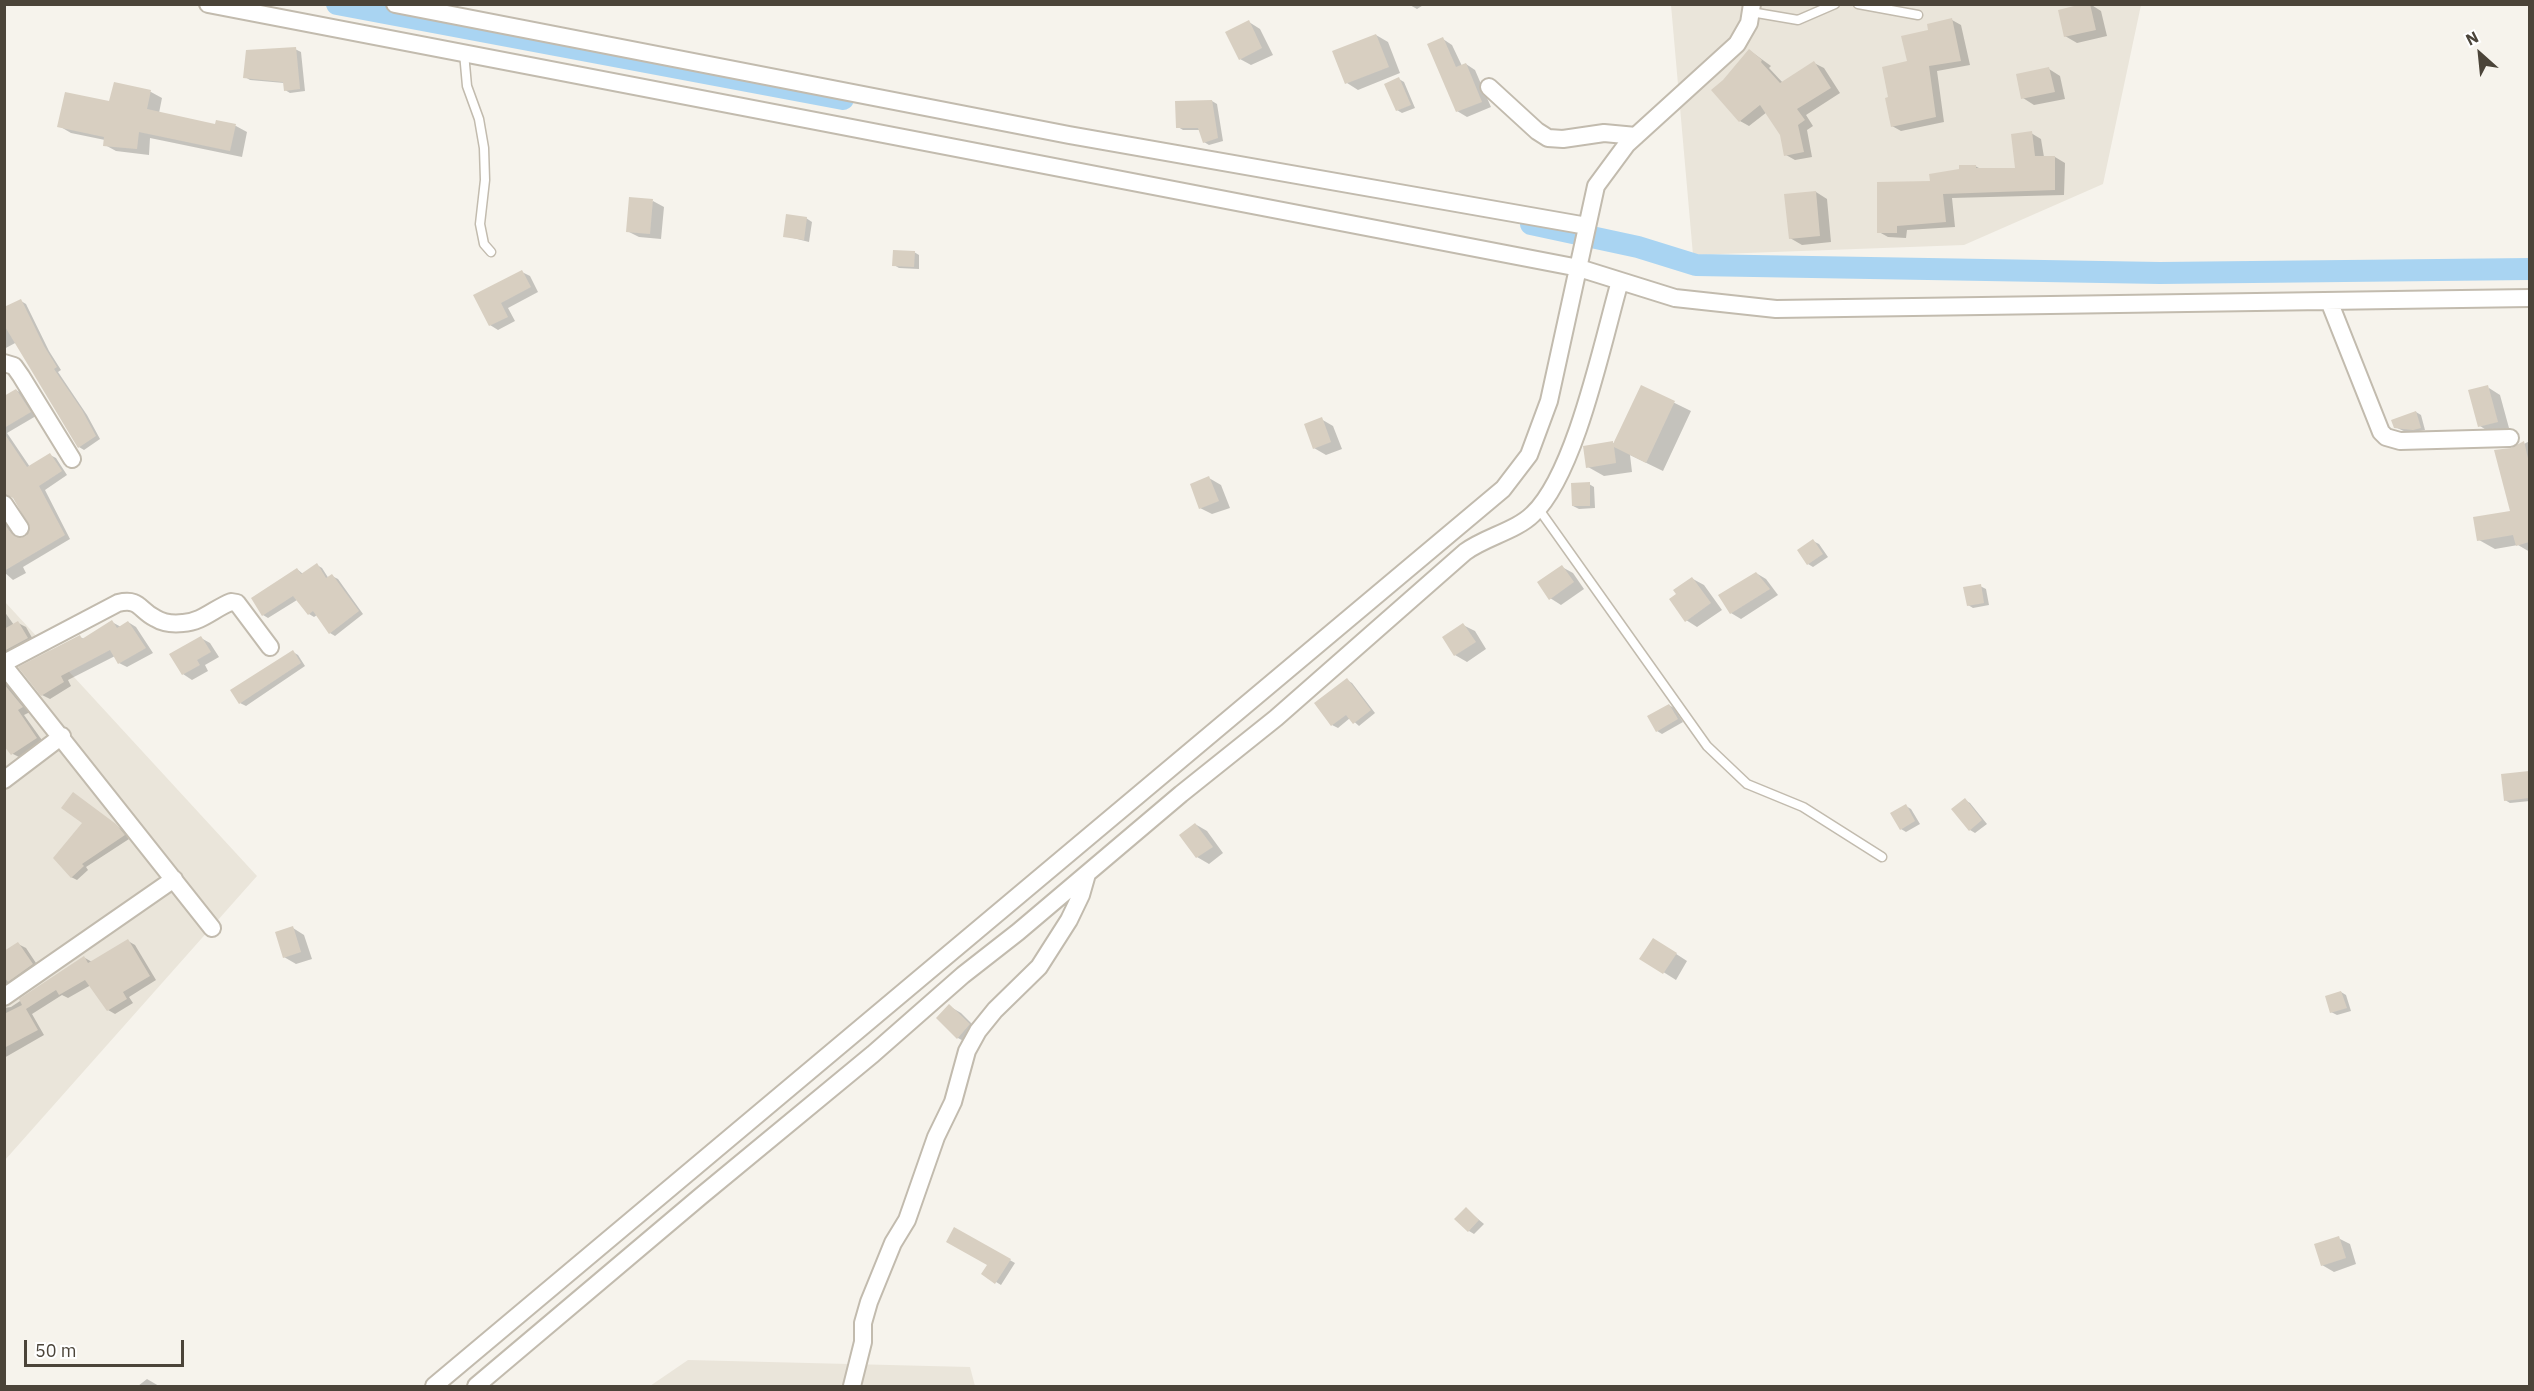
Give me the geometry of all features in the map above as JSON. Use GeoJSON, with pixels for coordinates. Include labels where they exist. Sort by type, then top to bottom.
{"type":"FeatureCollection","features":[{"type":"Feature","properties":{"kind":"street"},"geometry":{"type":"LineString","coordinates":[[208,4],[1580,265],[1620,281],[1675,298],[1776,309],[2529,298]]}},
{"type":"Feature","properties":{"kind":"street"},"geometry":{"type":"LineString","coordinates":[[395,4],[1586,233]]}},
{"type":"Feature","properties":{"kind":"street"},"geometry":{"type":"LineString","coordinates":[[434,1386],[1503,489],[1529,455],[1549,401],[1574,278],[1580,265],[1596,186],[1627,144],[1737,44],[1749,23],[1751,8]]}},
{"type":"Feature","properties":{"kind":"street"},"geometry":{"type":"LineString","coordinates":[[1489,87],[1537,131],[1548,138],[1563,139],[1604,133],[1636,136]]}},
{"type":"Feature","properties":{"kind":"street"},"geometry":{"type":"LineString","coordinates":[[476,1386],[873,1054],[963,975],[1276,718],[1465,552],[1531,516],[1558,478],[1577,430],[1620,281]]}},
{"type":"Feature","properties":{"kind":"street"},"geometry":{"type":"LineString","coordinates":[[2328,301],[2381,432],[2386,437],[2400,441],[2510,438]]}},
{"type":"Feature","properties":{"kind":"street"},"geometry":{"type":"LineString","coordinates":[[4,363],[14,366],[72,459]]}},
{"type":"Feature","properties":{"kind":"street"},"geometry":{"type":"LineString","coordinates":[[4,504],[20,528]]}},
{"type":"Feature","properties":{"kind":"street"},"geometry":{"type":"LineString","coordinates":[[212,928],[4,665],[118,603],[128,601],[139,604],[154,618],[166,622],[185,623],[205,617],[231,602],[237,603],[270,646]]}},
{"type":"Feature","properties":{"kind":"street"},"geometry":{"type":"LineString","coordinates":[[4,780],[62,736]]}},
{"type":"Feature","properties":{"kind":"street"},"geometry":{"type":"LineString","coordinates":[[852,1386],[863,1342],[863,1323],[869,1302],[894,1243],[907,1220],[936,1137],[952,1102],[967,1051],[978,1030],[995,1010],[1039,967],[1069,920],[1081,895],[1087,874]]}},
{"type":"Feature","properties":{"kind":"street"},"geometry":{"type":"LineString","coordinates":[[4,997],[174,879]]}},
{"type":"Feature","properties":{"kind":"lane"},"geometry":{"type":"LineString","coordinates":[[1751,8],[1798,20],[1835,4]]}},
{"type":"Feature","properties":{"kind":"lane"},"geometry":{"type":"LineString","coordinates":[[1858,4],[1918,15]]}},
{"type":"Feature","properties":{"kind":"lane"},"geometry":{"type":"LineString","coordinates":[[464,53],[467,86],[479,119],[484,148],[485,180],[480,224],[484,244],[491,252]]}},
{"type":"Feature","properties":{"kind":"lane"},"geometry":{"type":"LineString","coordinates":[[1538,508],[1707,746],[1747,784],[1803,807],[1882,857]]}},
{"type":"Feature","properties":{"kind":"shaded area"},"geometry":{"type":"Polygon","coordinates":[[[1671,5],[2141,5],[2103,184],[1964,245],[1693,255],[1671,5]]]}},
{"type":"Feature","properties":{"kind":"shaded area"},"geometry":{"type":"Polygon","coordinates":[[[5,602],[257,876],[5,1160],[5,602]]]}},
{"type":"Feature","properties":{"kind":"shaded area"},"geometry":{"type":"Polygon","coordinates":[[[688,1360],[970,1367],[975,1386],[650,1386],[688,1360]]]}},
{"type":"Feature","properties":{"kind":"building"},"geometry":{"type":"Polygon","coordinates":[[[2090,4],[2096,30],[2064,37],[2058,10],[2090,4]]]}},
{"type":"Feature","properties":{"kind":"building"},"geometry":{"type":"Polygon","coordinates":[[[1952,18],[1961,61],[1929,66],[1936,117],[1891,127],[1882,67],[1907,61],[1901,36],[1928,30],[1927,24],[1952,18]]]}},
{"type":"Feature","properties":{"kind":"building"},"geometry":{"type":"Polygon","coordinates":[[[1249,20],[1262,48],[1239,60],[1225,32],[1249,20]]]}},
{"type":"Feature","properties":{"kind":"building"},"geometry":{"type":"Polygon","coordinates":[[[1376,34],[1389,67],[1345,84],[1332,51],[1376,34]]]}},
{"type":"Feature","properties":{"kind":"building"},"geometry":{"type":"Polygon","coordinates":[[[1443,37],[1456,67],[1466,63],[1482,102],[1456,112],[1427,44],[1443,37]]]}},
{"type":"Feature","properties":{"kind":"building"},"geometry":{"type":"Polygon","coordinates":[[[296,47],[300,89],[284,91],[283,82],[243,78],[246,50],[296,47]]]}},
{"type":"Feature","properties":{"kind":"building"},"geometry":{"type":"Polygon","coordinates":[[[1749,49],[1762,60],[1761,62],[1780,83],[1814,61],[1831,88],[1797,109],[1805,120],[1798,125],[1804,152],[1784,156],[1780,135],[1760,105],[1739,122],[1711,90],[1723,80],[1749,49]]]}},
{"type":"Feature","properties":{"kind":"building"},"geometry":{"type":"Polygon","coordinates":[[[2049,67],[2055,92],[2021,99],[2016,74],[2049,67]]]}},
{"type":"Feature","properties":{"kind":"building"},"geometry":{"type":"Polygon","coordinates":[[[1399,77],[1411,105],[1396,111],[1384,84],[1399,77]]]}},
{"type":"Feature","properties":{"kind":"building"},"geometry":{"type":"Polygon","coordinates":[[[114,82],[151,90],[147,109],[215,124],[216,120],[236,124],[230,151],[139,132],[137,149],[103,146],[104,137],[57,127],[65,92],[109,101],[114,82]]]}},
{"type":"Feature","properties":{"kind":"building"},"geometry":{"type":"Polygon","coordinates":[[[1212,100],[1218,138],[1203,143],[1198,128],[1176,128],[1175,101],[1212,100]]]}},
{"type":"Feature","properties":{"kind":"building"},"geometry":{"type":"Polygon","coordinates":[[[2032,131],[2035,156],[2055,156],[2055,190],[1943,194],[1946,222],[1897,226],[1897,233],[1877,233],[1877,182],[1930,181],[1929,174],[1959,169],[1959,165],[1976,165],[1976,168],[2015,168],[2011,134],[2032,131]]]}},
{"type":"Feature","properties":{"kind":"building"},"geometry":{"type":"Polygon","coordinates":[[[1816,191],[1820,236],[1789,239],[1784,194],[1816,191]]]}},
{"type":"Feature","properties":{"kind":"building"},"geometry":{"type":"Polygon","coordinates":[[[629,197],[653,199],[650,234],[626,232],[629,197]]]}},
{"type":"Feature","properties":{"kind":"building"},"geometry":{"type":"Polygon","coordinates":[[[786,214],[807,217],[804,240],[783,237],[786,214]]]}},
{"type":"Feature","properties":{"kind":"building"},"geometry":{"type":"Polygon","coordinates":[[[893,250],[915,251],[914,267],[892,266],[893,250]]]}},
{"type":"Feature","properties":{"kind":"building"},"geometry":{"type":"Polygon","coordinates":[[[522,270],[531,287],[501,303],[508,317],[489,326],[473,295],[522,270]]]}},
{"type":"Feature","properties":{"kind":"building"},"geometry":{"type":"Polygon","coordinates":[[[21,299],[57,367],[54,369],[82,410],[96,436],[78,448],[4,325],[4,307],[21,299]]]}},
{"type":"Feature","properties":{"kind":"building"},"geometry":{"type":"Polygon","coordinates":[[[1641,385],[1675,401],[1646,463],[1614,447],[1616,463],[1586,468],[1583,446],[1613,441],[1613,444],[1641,385]]]}},
{"type":"Feature","properties":{"kind":"building"},"geometry":{"type":"Polygon","coordinates":[[[2488,385],[2498,422],[2478,427],[2468,390],[2488,385]]]}},
{"type":"Feature","properties":{"kind":"building"},"geometry":{"type":"Polygon","coordinates":[[[16,389],[31,412],[4,428],[4,396],[16,389]]]}},
{"type":"Feature","properties":{"kind":"building"},"geometry":{"type":"Polygon","coordinates":[[[2416,411],[2421,428],[2413,430],[2394,428],[2391,420],[2416,411]]]}},
{"type":"Feature","properties":{"kind":"building"},"geometry":{"type":"Polygon","coordinates":[[[1322,417],[1331,442],[1313,449],[1304,424],[1322,417]]]}},
{"type":"Feature","properties":{"kind":"building"},"geometry":{"type":"Polygon","coordinates":[[[4,433],[27,467],[50,453],[62,471],[39,486],[65,535],[4,571],[4,524],[12,534],[20,538],[26,536],[30,528],[13,498],[4,494],[4,433]]]}},
{"type":"Feature","properties":{"kind":"building"},"geometry":{"type":"Polygon","coordinates":[[[2524,441],[2529,463],[2529,542],[2516,546],[2513,535],[2477,541],[2473,517],[2510,511],[2494,450],[2511,448],[2524,441]]]}},
{"type":"Feature","properties":{"kind":"building"},"geometry":{"type":"Polygon","coordinates":[[[1209,476],[1219,501],[1199,509],[1190,484],[1209,476]]]}},
{"type":"Feature","properties":{"kind":"building"},"geometry":{"type":"Polygon","coordinates":[[[1590,482],[1590,506],[1572,506],[1571,483],[1590,482]]]}},
{"type":"Feature","properties":{"kind":"building"},"geometry":{"type":"Polygon","coordinates":[[[1813,539],[1823,554],[1807,565],[1797,550],[1813,539]]]}},
{"type":"Feature","properties":{"kind":"building"},"geometry":{"type":"Polygon","coordinates":[[[317,563],[326,578],[332,574],[359,611],[329,634],[313,611],[308,615],[293,596],[262,616],[251,598],[297,568],[301,574],[317,563]]]}},
{"type":"Feature","properties":{"kind":"building"},"geometry":{"type":"Polygon","coordinates":[[[1562,565],[1574,582],[1549,600],[1537,582],[1562,565]]]}},
{"type":"Feature","properties":{"kind":"building"},"geometry":{"type":"Polygon","coordinates":[[[1756,572],[1770,589],[1730,614],[1718,595],[1756,572]]]}},
{"type":"Feature","properties":{"kind":"building"},"geometry":{"type":"Polygon","coordinates":[[[1692,577],[1711,603],[1685,622],[1669,599],[1676,594],[1673,590],[1692,577]]]}},
{"type":"Feature","properties":{"kind":"building"},"geometry":{"type":"Polygon","coordinates":[[[1981,584],[1984,603],[1967,606],[1963,587],[1981,584]]]}},
{"type":"Feature","properties":{"kind":"building"},"geometry":{"type":"Polygon","coordinates":[[[112,620],[117,628],[128,621],[146,648],[118,664],[110,650],[61,676],[64,682],[41,696],[18,667],[80,635],[82,639],[112,620]]]}},
{"type":"Feature","properties":{"kind":"building"},"geometry":{"type":"Polygon","coordinates":[[[18,621],[28,638],[4,651],[4,629],[18,621]]]}},
{"type":"Feature","properties":{"kind":"building"},"geometry":{"type":"Polygon","coordinates":[[[1463,623],[1476,642],[1454,656],[1442,637],[1463,623]]]}},
{"type":"Feature","properties":{"kind":"building"},"geometry":{"type":"Polygon","coordinates":[[[201,636],[211,652],[197,660],[200,665],[182,675],[169,654],[201,636]]]}},
{"type":"Feature","properties":{"kind":"building"},"geometry":{"type":"Polygon","coordinates":[[[293,650],[301,663],[239,704],[230,690],[293,650]]]}},
{"type":"Feature","properties":{"kind":"building"},"geometry":{"type":"Polygon","coordinates":[[[1347,678],[1371,710],[1353,724],[1346,715],[1331,726],[1314,703],[1347,678]]]}},
{"type":"Feature","properties":{"kind":"building"},"geometry":{"type":"Polygon","coordinates":[[[4,684],[23,707],[18,710],[37,738],[11,755],[4,746],[4,684]]]}},
{"type":"Feature","properties":{"kind":"building"},"geometry":{"type":"Polygon","coordinates":[[[1669,704],[1678,719],[1656,732],[1647,716],[1669,704]]]}},
{"type":"Feature","properties":{"kind":"building"},"geometry":{"type":"Polygon","coordinates":[[[2529,771],[2529,798],[2504,801],[2501,774],[2529,771]]]}},
{"type":"Feature","properties":{"kind":"building"},"geometry":{"type":"Polygon","coordinates":[[[73,792],[116,824],[125,835],[82,864],[84,866],[71,878],[53,858],[82,823],[61,808],[73,792]]]}},
{"type":"Feature","properties":{"kind":"building"},"geometry":{"type":"Polygon","coordinates":[[[1965,798],[1982,820],[1969,831],[1951,809],[1965,798]]]}},
{"type":"Feature","properties":{"kind":"building"},"geometry":{"type":"Polygon","coordinates":[[[1906,804],[1915,821],[1900,830],[1890,813],[1906,804]]]}},
{"type":"Feature","properties":{"kind":"building"},"geometry":{"type":"Polygon","coordinates":[[[1195,823],[1213,847],[1196,858],[1179,835],[1195,823]]]}},
{"type":"Feature","properties":{"kind":"building"},"geometry":{"type":"Polygon","coordinates":[[[293,926],[301,952],[283,958],[275,932],[293,926]]]}},
{"type":"Feature","properties":{"kind":"building"},"geometry":{"type":"Polygon","coordinates":[[[1653,938],[1677,953],[1663,974],[1639,959],[1653,938]]]}},
{"type":"Feature","properties":{"kind":"building"},"geometry":{"type":"Polygon","coordinates":[[[128,939],[150,976],[123,992],[127,999],[107,1011],[85,980],[59,995],[56,990],[26,1009],[38,1030],[4,1048],[4,1014],[22,1005],[19,999],[84,956],[88,963],[128,939]]]}},
{"type":"Feature","properties":{"kind":"building"},"geometry":{"type":"Polygon","coordinates":[[[18,942],[33,964],[8,982],[4,977],[4,951],[18,942]]]}},
{"type":"Feature","properties":{"kind":"building"},"geometry":{"type":"Polygon","coordinates":[[[2341,991],[2347,1008],[2330,1013],[2325,996],[2341,991]]]}},
{"type":"Feature","properties":{"kind":"building"},"geometry":{"type":"Polygon","coordinates":[[[949,1004],[970,1024],[957,1039],[936,1018],[949,1004]]]}},
{"type":"Feature","properties":{"kind":"building"},"geometry":{"type":"Polygon","coordinates":[[[1466,1207],[1479,1220],[1468,1232],[1454,1219],[1466,1207]]]}},
{"type":"Feature","properties":{"kind":"building"},"geometry":{"type":"Polygon","coordinates":[[[954,1227],[1011,1259],[995,1284],[981,1274],[987,1265],[946,1242],[954,1227]]]}},
{"type":"Feature","properties":{"kind":"building"},"geometry":{"type":"Polygon","coordinates":[[[2339,1236],[2346,1258],[2321,1266],[2314,1244],[2339,1236]]]}},
{"type":"Feature","properties":{"kind":"waterway"},"geometry":{"type":"LineString","coordinates":[[337,4],[843,99]]}},
{"type":"Feature","properties":{"kind":"waterway"},"geometry":{"type":"LineString","coordinates":[[1531,224],[1638,247],[1696,265],[2160,273],[2530,269]]}}]}
